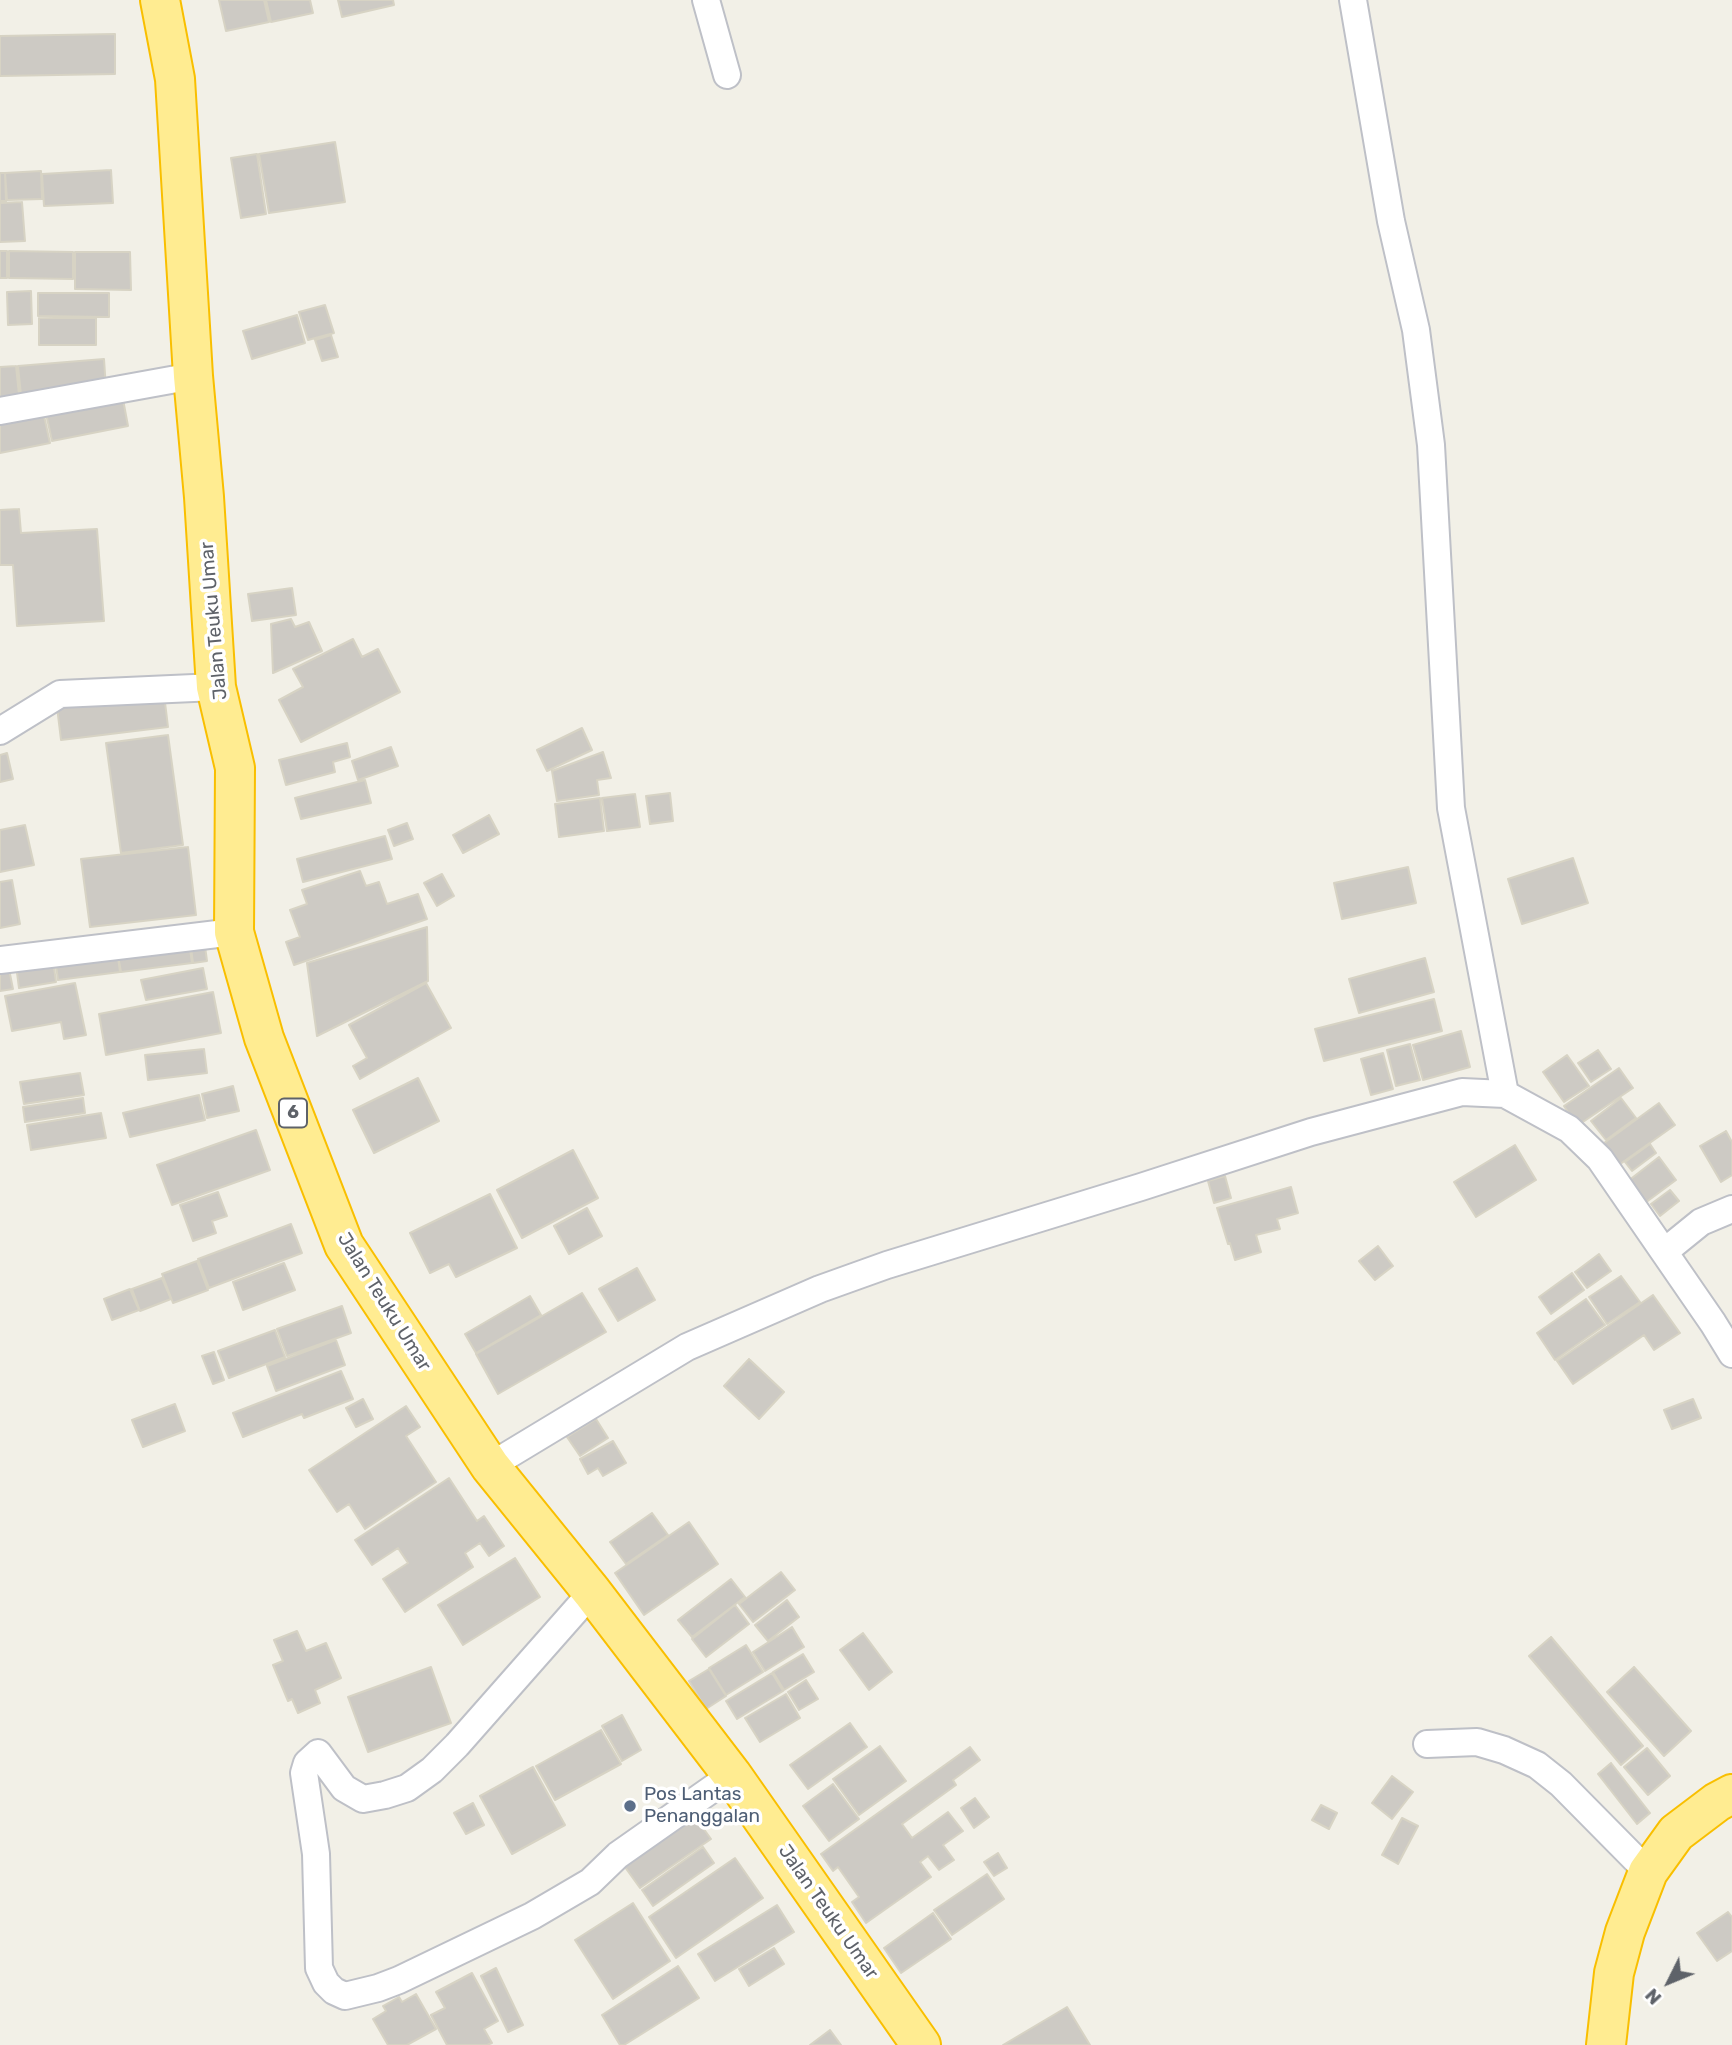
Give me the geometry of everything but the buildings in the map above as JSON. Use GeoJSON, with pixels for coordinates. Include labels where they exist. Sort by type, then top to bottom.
{"type":"FeatureCollection","features":[{"type":"Feature","properties":{"kind":"highway","name":"Jalan Teuku Umar"},"geometry":{"type":"LineString","coordinates":[[160,0],[176,79],[193,376],[216,687],[235,768],[234,932],[264,1038],[344,1245],[490,1466],[592,1592],[732,1775],[921,2045]]}},
{"type":"Feature","properties":{"kind":"highway"},"geometry":{"type":"LineString","coordinates":[[1606,2045],[1614,1973],[1625,1932],[1648,1872],[1676,1833],[1732,1794]]}},
{"type":"Feature","properties":{"kind":"street"},"geometry":{"type":"LineString","coordinates":[[706,0],[727,75]]}},
{"type":"Feature","properties":{"kind":"street"},"geometry":{"type":"LineString","coordinates":[[1353,0],[1391,221],[1416,330],[1431,444],[1451,808],[1505,1094]]}},
{"type":"Feature","properties":{"kind":"street"},"geometry":{"type":"LineString","coordinates":[[0,411],[193,376]]}},
{"type":"Feature","properties":{"kind":"street"},"geometry":{"type":"LineString","coordinates":[[0,731],[60,695],[216,687]]}},
{"type":"Feature","properties":{"kind":"street"},"geometry":{"type":"LineString","coordinates":[[0,960],[234,932]]}},
{"type":"Feature","properties":{"kind":"street"},"geometry":{"type":"LineString","coordinates":[[490,1466],[687,1346],[820,1289],[887,1265],[1324,1128],[1462,1091],[1505,1094],[1569,1129],[1600,1159],[1732,1354]]}},
{"type":"Feature","properties":{"kind":"street"},"geometry":{"type":"LineString","coordinates":[[1664,1252],[1701,1222],[1732,1209]]}},
{"type":"Feature","properties":{"kind":"street"},"geometry":{"type":"LineString","coordinates":[[592,1592],[457,1745],[432,1770],[407,1788],[385,1796],[363,1799],[344,1788],[318,1753],[307,1763],[304,1773],[316,1854],[319,1968],[326,1983],[345,1996],[378,1988],[552,1905],[590,1882],[618,1855],[732,1775]]}},
{"type":"Feature","properties":{"kind":"street"},"geometry":{"type":"LineString","coordinates":[[1427,1744],[1477,1741],[1537,1765],[1561,1784],[1648,1872]]}},
{"type":"Feature","properties":{"kind":"place","name":"Pos Lantas Penanggalan"},"geometry":{"type":"Point","coordinates":[630,1806]}}]}
